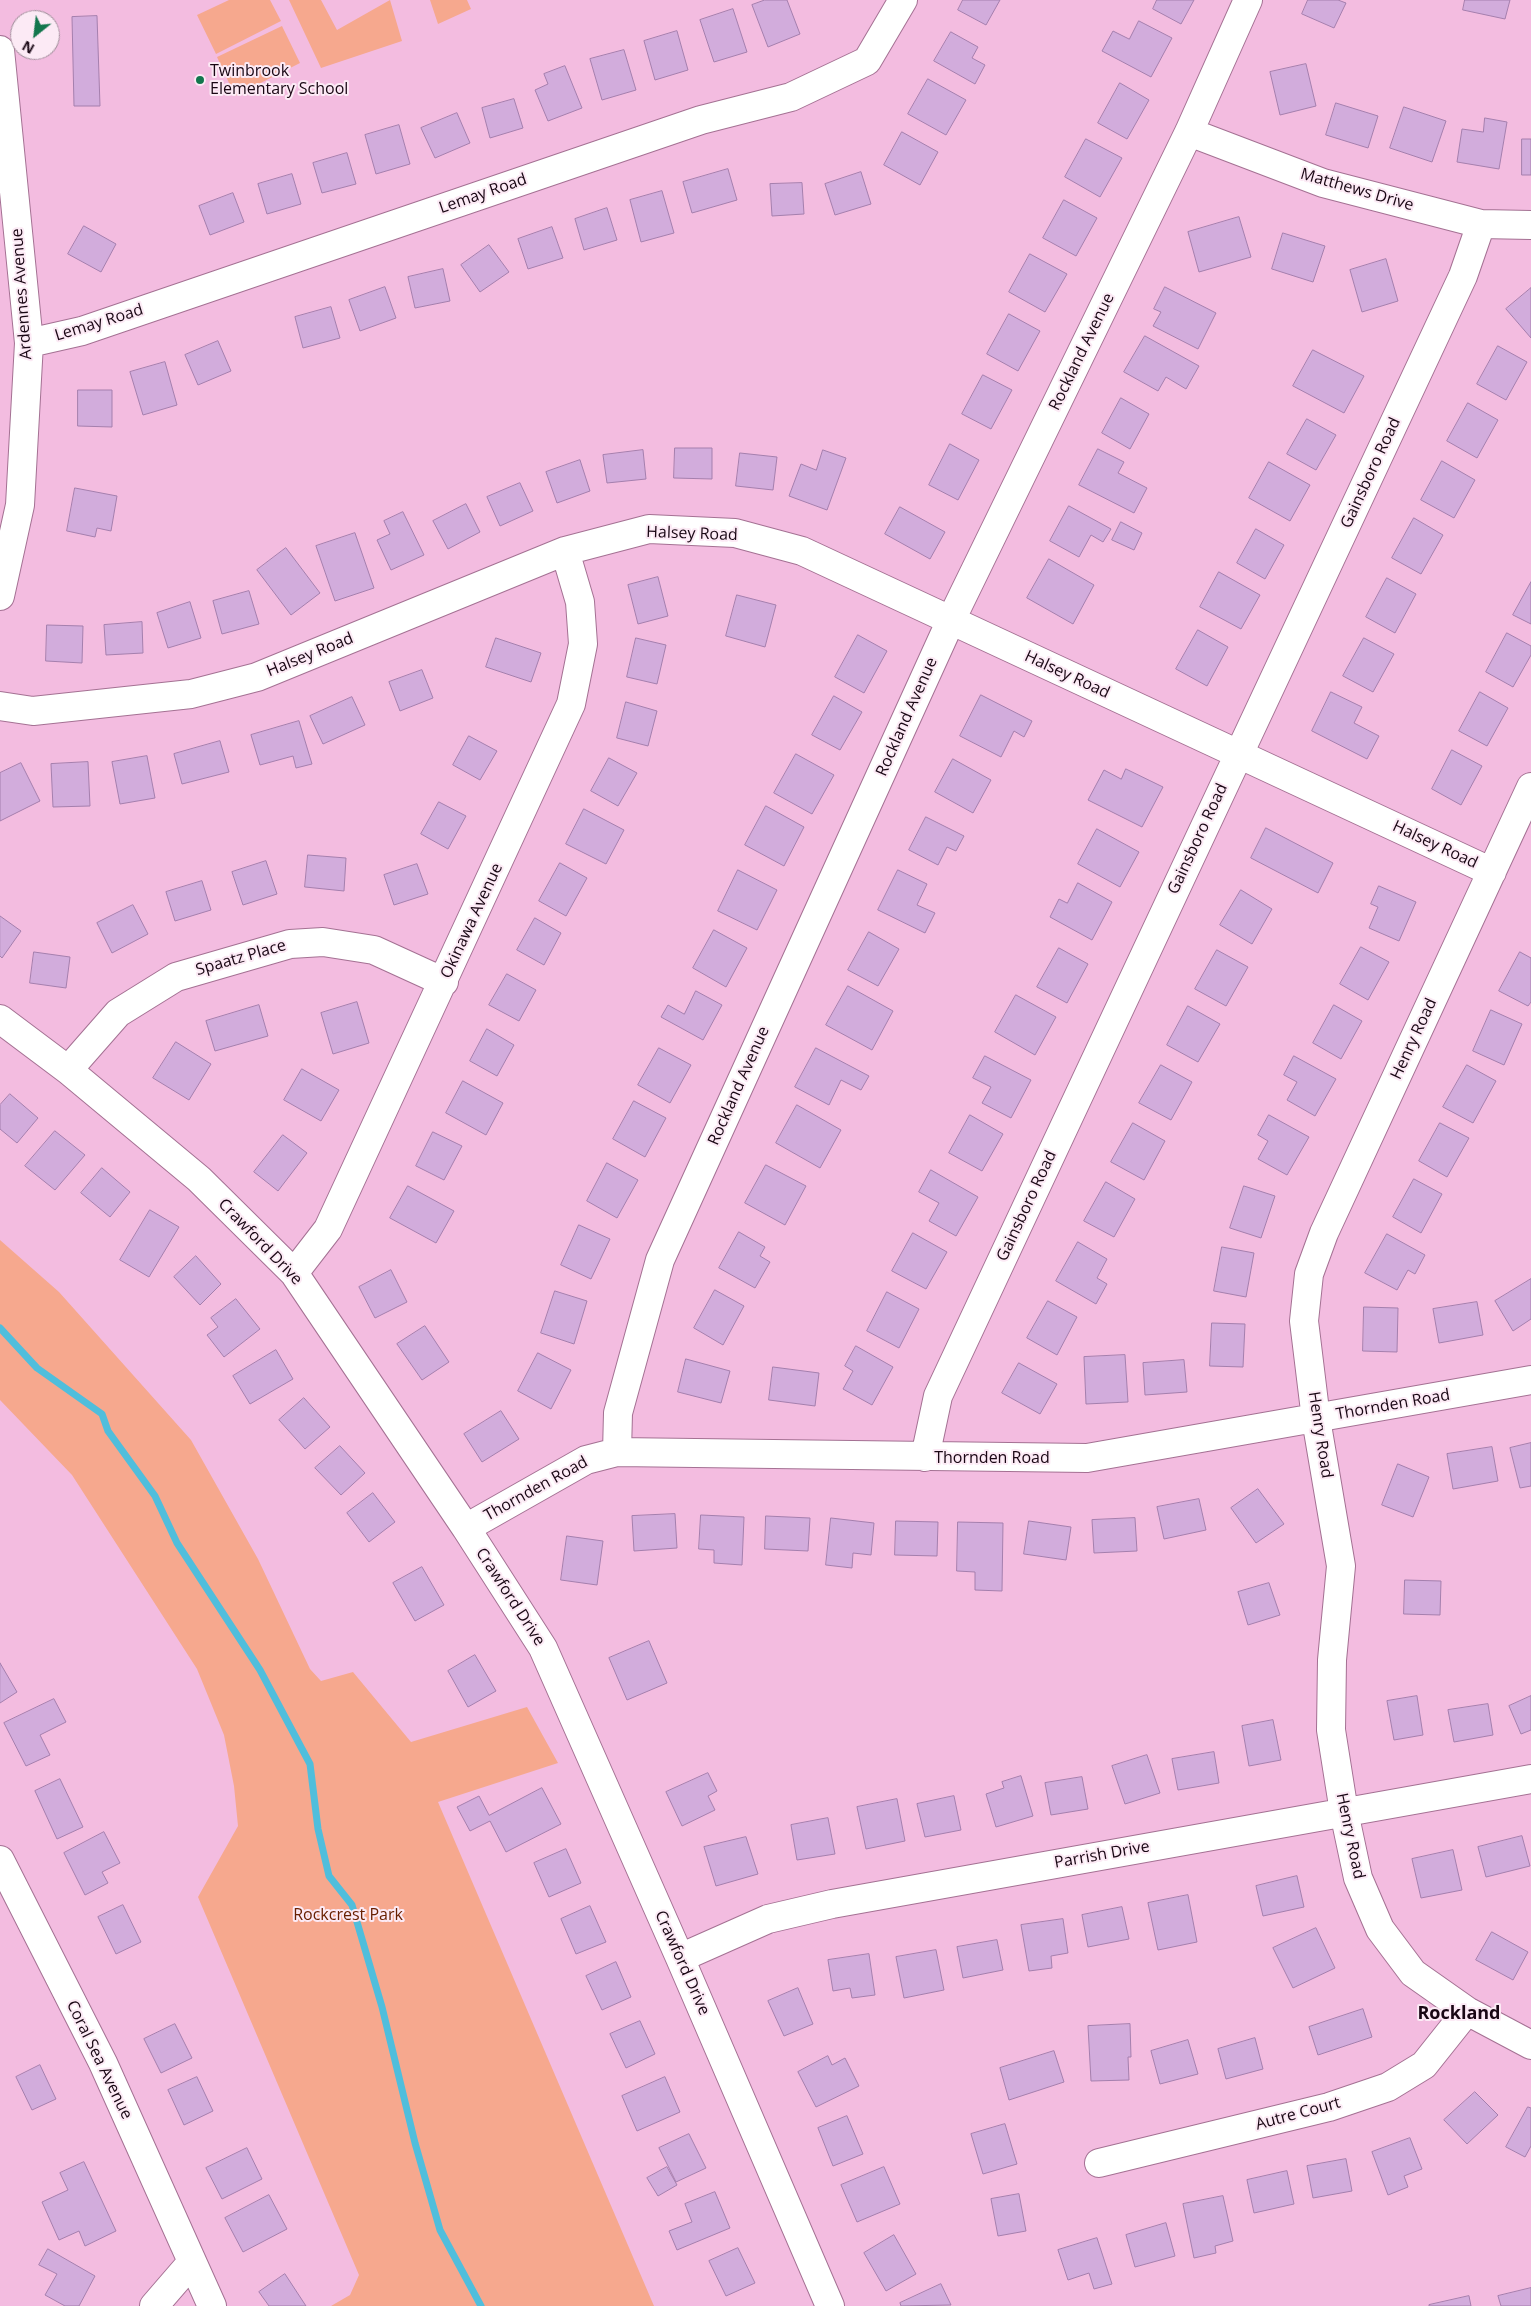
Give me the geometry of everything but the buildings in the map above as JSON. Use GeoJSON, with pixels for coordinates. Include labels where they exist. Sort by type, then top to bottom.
{"type":"FeatureCollection","features":[{"type":"Feature","properties":{"kind":"street","name":"Lemay Road"},"geometry":{"type":"LineString","coordinates":[[29,343],[82,330],[701,120],[791,97],[866,61],[903,0]]}},
{"type":"Feature","properties":{"kind":"street","name":"Rockland Avenue"},"geometry":{"type":"LineString","coordinates":[[617,1452],[618,1413],[660,1260],[951,620],[1189,132],[1248,0]]}},
{"type":"Feature","properties":{"kind":"street","name":"Ardennes Avenue"},"geometry":{"type":"LineString","coordinates":[[0,50],[29,343],[20,505],[0,596]]}},
{"type":"Feature","properties":{"kind":"street","name":"Matthews Drive"},"geometry":{"type":"LineString","coordinates":[[1189,132],[1323,183],[1481,224],[1531,225]]}},
{"type":"Feature","properties":{"kind":"street","name":"Gainsboro Road"},"geometry":{"type":"LineString","coordinates":[[925,1457],[938,1396],[1464,276],[1481,224]]}},
{"type":"Feature","properties":{"kind":"street","name":"Halsey Road"},"geometry":{"type":"LineString","coordinates":[[0,706],[33,711],[191,694],[257,677],[566,551],[650,530],[736,533],[802,551],[1492,872]]}},
{"type":"Feature","properties":{"kind":"street","name":"Okinawa Avenue"},"geometry":{"type":"LineString","coordinates":[[294,1273],[328,1229],[444,982],[571,704],[583,644],[580,602],[566,551]]}},
{"type":"Feature","properties":{"kind":"street","name":"Henry Road"},"geometry":{"type":"LineString","coordinates":[[1531,787],[1324,1233],[1309,1274],[1304,1321],[1316,1419],[1341,1566],[1332,1660],[1330,1730],[1358,1878],[1380,1929],[1413,1973],[1467,2012],[1531,2045]]}},
{"type":"Feature","properties":{"kind":"street","name":"Spaatz Place"},"geometry":{"type":"LineString","coordinates":[[68,1070],[118,1013],[176,977],[290,944],[322,942],[374,950],[444,982]]}},
{"type":"Feature","properties":{"kind":"street","name":"Crawford Drive"},"geometry":{"type":"LineString","coordinates":[[0,1019],[68,1070],[199,1179],[294,1273],[466,1528],[543,1648],[680,1958],[830,2306]]}},
{"type":"Feature","properties":{"kind":"street","name":"Thornden Road"},"geometry":{"type":"LineString","coordinates":[[466,1528],[586,1460],[617,1452],[1087,1458],[1531,1380]]}},
{"type":"Feature","properties":{"kind":"street","name":"Parrish Drive"},"geometry":{"type":"LineString","coordinates":[[680,1958],[768,1919],[832,1904],[1531,1779]]}},
{"type":"Feature","properties":{"kind":"street","name":"Coral Sea Avenue"},"geometry":{"type":"LineString","coordinates":[[0,1860],[103,2063],[212,2306]]}},
{"type":"Feature","properties":{"kind":"street","name":"Autre Court"},"geometry":{"type":"LineString","coordinates":[[1099,2162],[1329,2107],[1388,2087],[1424,2065],[1467,2012]]}},
{"type":"Feature","properties":{"kind":"street"},"geometry":{"type":"LineString","coordinates":[[154,2306],[192,2262]]}},
{"type":"Feature","properties":{"kind":"green space"},"geometry":{"type":"Polygon","coordinates":[[[229,0],[270,0],[281,21],[216,54],[197,15],[229,0]]]}},
{"type":"Feature","properties":{"kind":"green space"},"geometry":{"type":"Polygon","coordinates":[[[289,0],[321,0],[337,30],[390,0],[402,41],[321,68],[289,0]]]}},
{"type":"Feature","properties":{"kind":"green space"},"geometry":{"type":"Polygon","coordinates":[[[430,0],[467,0],[471,9],[438,24],[430,0]]]}},
{"type":"Feature","properties":{"kind":"green space"},"geometry":{"type":"Polygon","coordinates":[[[282,26],[300,63],[235,96],[217,57],[282,26]]]}},
{"type":"Feature","properties":{"kind":"green space","name":"Rockcrest Park"},"geometry":{"type":"Polygon","coordinates":[[[0,1240],[59,1292],[191,1440],[258,1559],[310,1669],[321,1681],[353,1672],[411,1742],[527,1707],[558,1763],[438,1802],[654,2306],[331,2306],[350,2295],[359,2275],[198,1897],[238,1826],[234,1786],[224,1735],[197,1669],[72,1475],[0,1400],[0,1240]]]}},
{"type":"Feature","properties":{"kind":"waterway"},"geometry":{"type":"LineString","coordinates":[[0,1328],[37,1368],[102,1414],[108,1431],[155,1496],[177,1543],[260,1670],[310,1764],[318,1829],[329,1876],[352,1905],[382,2007],[415,2143],[440,2230],[481,2306]]}},
{"type":"Feature","properties":{"kind":"place","name":"Twinbrook Elementary School"},"geometry":{"type":"Point","coordinates":[200,80]}},
{"type":"Feature","properties":{"kind":"district","name":"Rockland"},"geometry":{"type":"Point","coordinates":[1459,2014]}}]}
